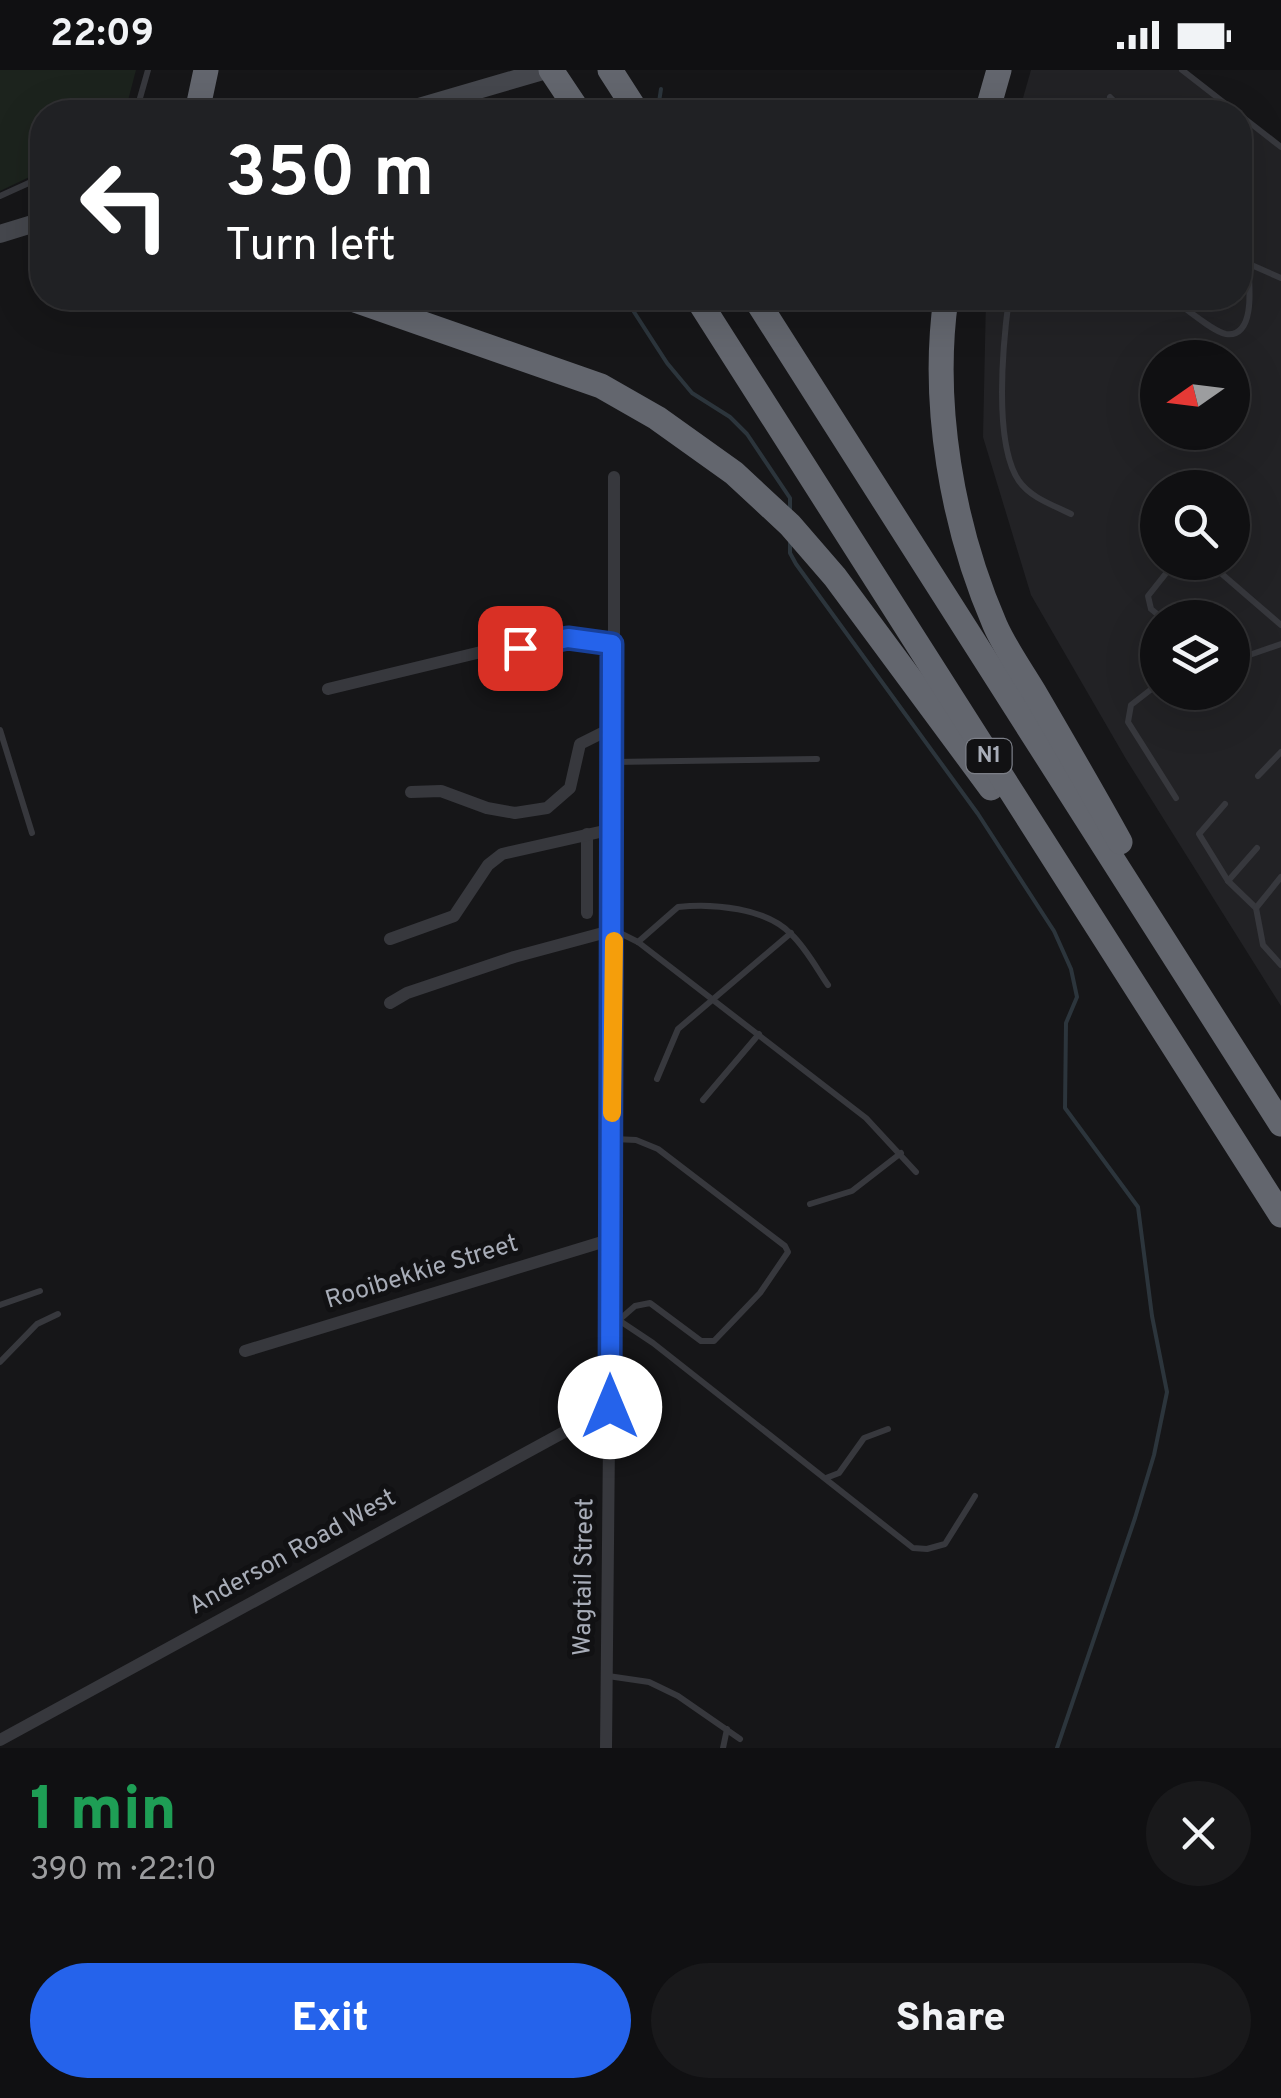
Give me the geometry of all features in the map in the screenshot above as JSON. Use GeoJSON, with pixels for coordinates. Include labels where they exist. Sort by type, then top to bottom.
{"type":"FeatureCollection","features":[{"type":"Feature","properties":{"kind":"highway"},"geometry":{"type":"LineString","coordinates":[[200,100],[206,70]]}},
{"type":"Feature","properties":{"kind":"highway"},"geometry":{"type":"LineString","coordinates":[[549,70],[570,100]]}},
{"type":"Feature","properties":{"kind":"highway"},"geometry":{"type":"LineString","coordinates":[[610,70],[629,100]]}},
{"type":"Feature","properties":{"kind":"highway"},"geometry":{"type":"LineString","coordinates":[[990,100],[999,70]]}},
{"type":"Feature","properties":{"kind":"highway"},"geometry":{"type":"LineString","coordinates":[[383,310],[601,386],[657,418],[734,473],[790,525],[835,578],[1119,960]]}},
{"type":"Feature","properties":{"kind":"highway","name":"N1"},"geometry":{"type":"LineString","coordinates":[[704,310],[1281,1215]]}},
{"type":"Feature","properties":{"kind":"highway","name":"N1"},"geometry":{"type":"LineString","coordinates":[[763,310],[1275,1115]]}},
{"type":"Feature","properties":{"kind":"highway"},"geometry":{"type":"LineString","coordinates":[[945,310],[942,374],[953,484],[972,560],[996,626],[1275,1115]]}},
{"type":"Feature","properties":{"kind":"street"},"geometry":{"type":"LineString","coordinates":[[443,100],[549,70]]}},
{"type":"Feature","properties":{"kind":"street"},"geometry":{"type":"LineString","coordinates":[[0,234],[30,225]]}},
{"type":"Feature","properties":{"kind":"street","name":"Wagtail Street"},"geometry":{"type":"LineString","coordinates":[[606,1748],[614,1317],[614,477]]}},
{"type":"Feature","properties":{"kind":"street"},"geometry":{"type":"LineString","coordinates":[[328,689],[481,652],[559,640],[612,644]]}},
{"type":"Feature","properties":{"kind":"street"},"geometry":{"type":"LineString","coordinates":[[411,792],[440,791],[487,808],[515,813],[547,808],[570,788],[580,744],[612,728]]}},
{"type":"Feature","properties":{"kind":"street"},"geometry":{"type":"LineString","coordinates":[[390,939],[454,916],[488,865],[502,854],[613,829]]}},
{"type":"Feature","properties":{"kind":"street"},"geometry":{"type":"LineString","coordinates":[[586,914],[587,834]]}},
{"type":"Feature","properties":{"kind":"street"},"geometry":{"type":"LineString","coordinates":[[390,1003],[514,956],[614,930]]}},
{"type":"Feature","properties":{"kind":"street","name":"Rooibekkie Street"},"geometry":{"type":"LineString","coordinates":[[245,1351],[612,1239]]}},
{"type":"Feature","properties":{"kind":"street","name":"Anderson Road West"},"geometry":{"type":"LineString","coordinates":[[0,1740],[610,1407]]}},
{"type":"Feature","properties":{"kind":"lane"},"geometry":{"type":"LineString","coordinates":[[139,100],[148,70]]}},
{"type":"Feature","properties":{"kind":"lane"},"geometry":{"type":"LineString","coordinates":[[1182,70],[1220,100]]}},
{"type":"Feature","properties":{"kind":"lane"},"geometry":{"type":"LineString","coordinates":[[1110,97],[1113,100]]}},
{"type":"Feature","properties":{"kind":"lane"},"geometry":{"type":"LineString","coordinates":[[1252,125],[1281,148]]}},
{"type":"Feature","properties":{"kind":"lane"},"geometry":{"type":"LineString","coordinates":[[0,196],[30,182]]}},
{"type":"Feature","properties":{"kind":"lane"},"geometry":{"type":"LineString","coordinates":[[1252,265],[1281,278]]}},
{"type":"Feature","properties":{"kind":"lane"},"geometry":{"type":"LineString","coordinates":[[1007,310],[1001,357],[1010,461],[1032,495],[1071,514]]}},
{"type":"Feature","properties":{"kind":"lane"},"geometry":{"type":"LineString","coordinates":[[1188,310],[1222,333],[1234,333],[1246,321],[1248,310]]}},
{"type":"Feature","properties":{"kind":"lane"},"geometry":{"type":"LineString","coordinates":[[1229,580],[1281,625]]}},
{"type":"Feature","properties":{"kind":"lane"},"geometry":{"type":"LineString","coordinates":[[1250,655],[1281,644]]}},
{"type":"Feature","properties":{"kind":"lane"},"geometry":{"type":"LineString","coordinates":[[1140,698],[1131,705],[1128,722],[1176,798]]}},
{"type":"Feature","properties":{"kind":"lane"},"geometry":{"type":"LineString","coordinates":[[0,730],[32,833]]}},
{"type":"Feature","properties":{"kind":"lane"},"geometry":{"type":"LineString","coordinates":[[1258,776],[1281,752]]}},
{"type":"Feature","properties":{"kind":"lane"},"geometry":{"type":"LineString","coordinates":[[613,762],[817,759]]}},
{"type":"Feature","properties":{"kind":"lane"},"geometry":{"type":"LineString","coordinates":[[1225,804],[1199,831],[1228,881],[1256,908],[1263,945],[1281,964]]}},
{"type":"Feature","properties":{"kind":"lane"},"geometry":{"type":"LineString","coordinates":[[1228,881],[1257,848]]}},
{"type":"Feature","properties":{"kind":"lane"},"geometry":{"type":"LineString","coordinates":[[1256,908],[1281,877]]}},
{"type":"Feature","properties":{"kind":"lane"},"geometry":{"type":"LineString","coordinates":[[638,942],[674,908],[756,914],[791,933],[828,986]]}},
{"type":"Feature","properties":{"kind":"lane"},"geometry":{"type":"LineString","coordinates":[[614,930],[638,942],[866,1118],[916,1172]]}},
{"type":"Feature","properties":{"kind":"lane"},"geometry":{"type":"LineString","coordinates":[[657,1078],[678,1029],[791,933]]}},
{"type":"Feature","properties":{"kind":"lane"},"geometry":{"type":"LineString","coordinates":[[703,1100],[759,1034]]}},
{"type":"Feature","properties":{"kind":"lane"},"geometry":{"type":"LineString","coordinates":[[612,1138],[636,1140],[658,1149],[788,1252],[760,1293],[714,1341],[701,1341],[650,1302],[614,1317],[653,1343],[919,1550],[945,1544],[974,1496]]}},
{"type":"Feature","properties":{"kind":"lane"},"geometry":{"type":"LineString","coordinates":[[810,1204],[852,1191],[901,1153]]}},
{"type":"Feature","properties":{"kind":"lane"},"geometry":{"type":"LineString","coordinates":[[0,1305],[40,1291]]}},
{"type":"Feature","properties":{"kind":"lane"},"geometry":{"type":"LineString","coordinates":[[0,1362],[37,1324],[58,1314]]}},
{"type":"Feature","properties":{"kind":"lane"},"geometry":{"type":"LineString","coordinates":[[824,1478],[839,1473],[868,1435],[888,1429]]}},
{"type":"Feature","properties":{"kind":"lane"},"geometry":{"type":"LineString","coordinates":[[606,1676],[649,1682],[678,1696],[740,1739]]}},
{"type":"Feature","properties":{"kind":"lane"},"geometry":{"type":"LineString","coordinates":[[723,1748],[727,1730]]}},
{"type":"Feature","properties":{"kind":"shaded area"},"geometry":{"type":"Polygon","coordinates":[[[0,70],[136,70],[128,100],[30,100],[30,177],[0,191],[0,70]]]}},
{"type":"Feature","properties":{"kind":"shaded area"},"geometry":{"type":"Polygon","coordinates":[[[1031,70],[1179,70],[1220,100],[1022,100],[1031,70]]]}},
{"type":"Feature","properties":{"kind":"shaded area"},"geometry":{"type":"Polygon","coordinates":[[[1252,125],[1281,146],[1281,1006],[1126,759],[1031,595],[983,437],[986,310],[1252,310],[1252,125]]]}},
{"type":"Feature","properties":{"kind":"waterway"},"geometry":{"type":"LineString","coordinates":[[659,100],[661,89]]}},
{"type":"Feature","properties":{"kind":"waterway"},"geometry":{"type":"LineString","coordinates":[[633,310],[692,393],[730,417],[747,434],[790,498],[790,510]]}},
{"type":"Feature","properties":{"kind":"waterway"},"geometry":{"type":"LineString","coordinates":[[790,539],[790,553],[796,564],[978,814],[1054,931],[1071,969],[1077,997],[1066,1023],[1065,1108],[1138,1207],[1152,1316],[1167,1392],[1135,1518],[1057,1748]]}},
{"type":"Feature","properties":{"kind":"slow traffic"},"geometry":{"type":"LineString","coordinates":[[612,1113],[614,941]]}},
{"type":"Feature","properties":{"kind":"route"},"geometry":{"type":"LineString","coordinates":[[520,648],[568,638],[612,644],[610,1407]]}}]}
